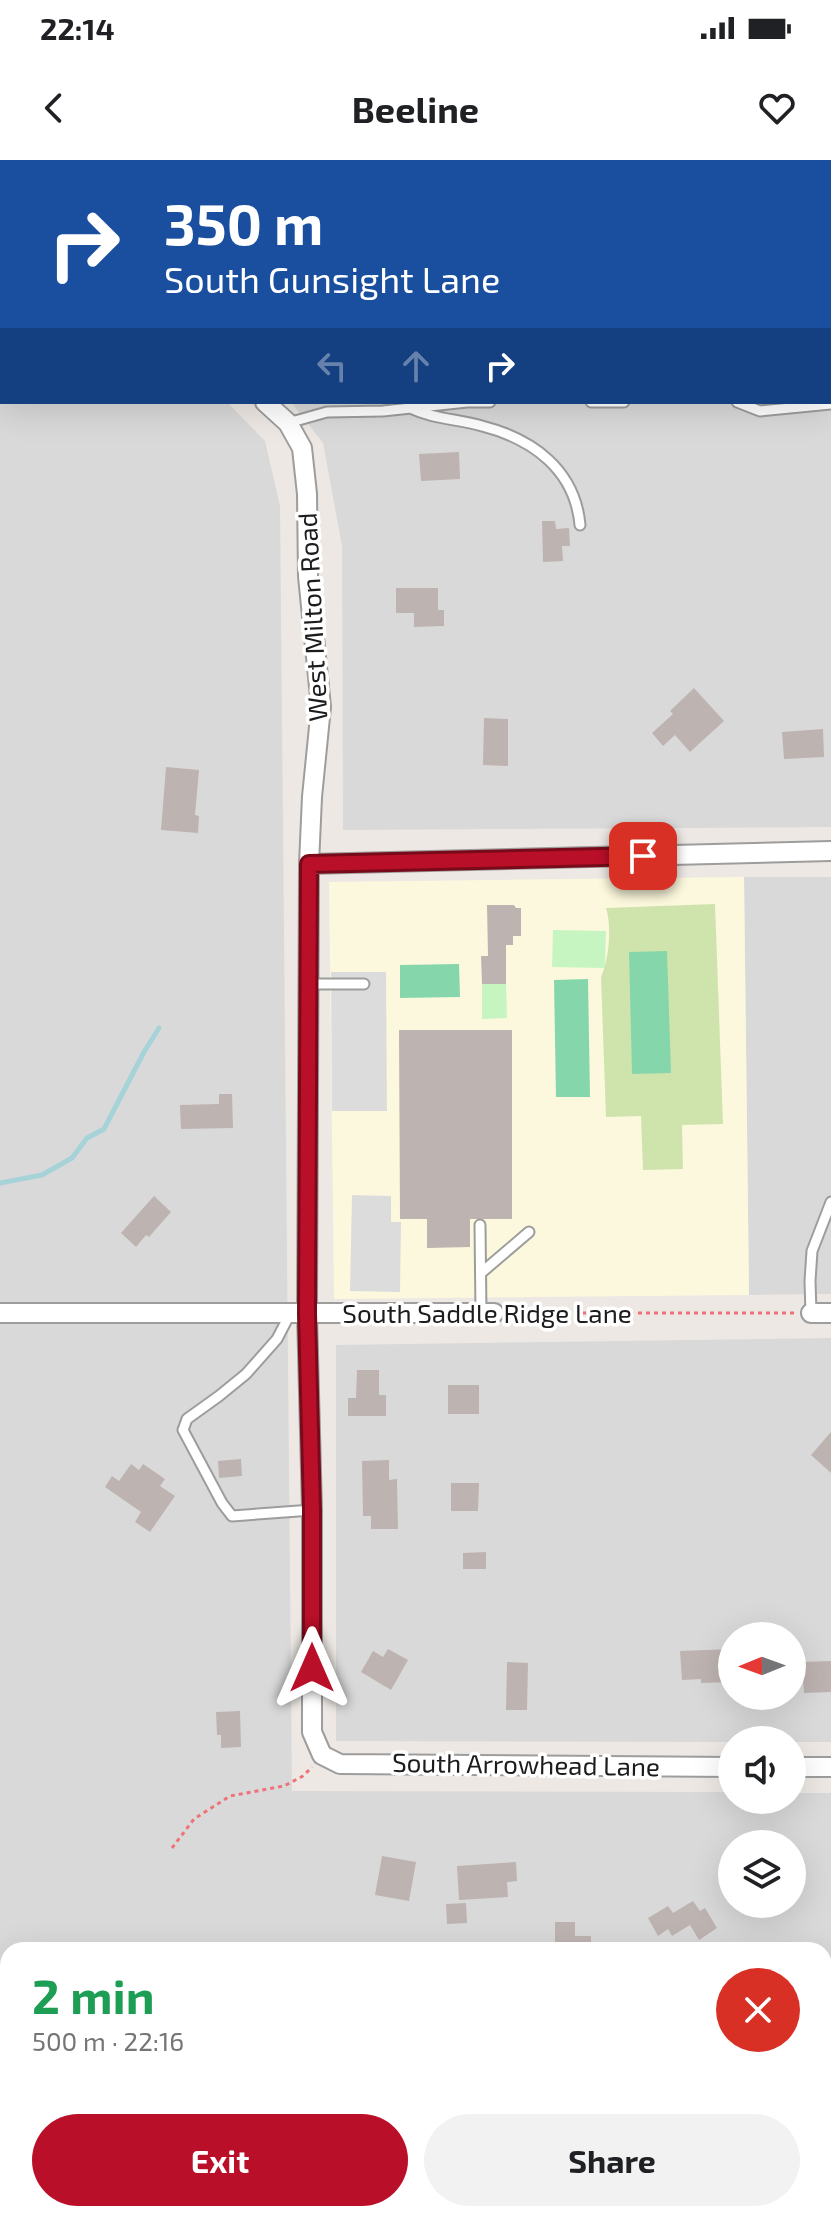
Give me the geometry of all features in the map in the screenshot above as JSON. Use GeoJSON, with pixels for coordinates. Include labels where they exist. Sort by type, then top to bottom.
{"type":"FeatureCollection","features":[{"type":"Feature","properties":{"kind":"street","name":"West Milton Road"},"geometry":{"type":"LineString","coordinates":[[267,404],[288,423],[302,448],[307,494],[308,576],[321,707],[309,864],[298,1314],[312,1510],[312,1732],[322,1755]]}},
{"type":"Feature","properties":{"kind":"street"},"geometry":{"type":"LineString","coordinates":[[309,864],[831,851]]}},
{"type":"Feature","properties":{"kind":"street","name":"South Saddle Ridge Lane"},"geometry":{"type":"LineString","coordinates":[[0,1313],[488,1313]]}},
{"type":"Feature","properties":{"kind":"street"},"geometry":{"type":"LineString","coordinates":[[811,1313],[831,1313]]}},
{"type":"Feature","properties":{"kind":"street","name":"South Arrowhead Lane"},"geometry":{"type":"LineString","coordinates":[[322,1755],[340,1764],[718,1767]]}},
{"type":"Feature","properties":{"kind":"street"},"geometry":{"type":"LineString","coordinates":[[806,1767],[831,1767]]}},
{"type":"Feature","properties":{"kind":"lane"},"geometry":{"type":"LineString","coordinates":[[288,423],[327,412],[463,404]]}},
{"type":"Feature","properties":{"kind":"lane"},"geometry":{"type":"LineString","coordinates":[[742,404],[760,411],[831,404]]}},
{"type":"Feature","properties":{"kind":"lane"},"geometry":{"type":"LineString","coordinates":[[410,408],[424,415],[482,426],[531,445],[569,484],[578,504],[580,525]]}},
{"type":"Feature","properties":{"kind":"lane"},"geometry":{"type":"LineString","coordinates":[[308,984],[364,984]]}},
{"type":"Feature","properties":{"kind":"lane"},"geometry":{"type":"LineString","coordinates":[[811,1313],[812,1251],[831,1202]]}},
{"type":"Feature","properties":{"kind":"lane"},"geometry":{"type":"LineString","coordinates":[[480,1225],[481,1273],[488,1313]]}},
{"type":"Feature","properties":{"kind":"lane"},"geometry":{"type":"LineString","coordinates":[[481,1273],[529,1232]]}},
{"type":"Feature","properties":{"kind":"lane"},"geometry":{"type":"LineString","coordinates":[[298,1314],[246,1374],[187,1419],[183,1430],[232,1516],[312,1510]]}},
{"type":"Feature","properties":{"kind":"path","name":"South Saddle Ridge Lane"},"geometry":{"type":"LineString","coordinates":[[488,1313],[811,1313]]}},
{"type":"Feature","properties":{"kind":"path"},"geometry":{"type":"LineString","coordinates":[[172,1848],[194,1819],[230,1796],[284,1786],[303,1776],[322,1755]]}},
{"type":"Feature","properties":{"kind":"shaded area"},"geometry":{"type":"Polygon","coordinates":[[[0,404],[229,404],[265,441],[280,506],[292,1791],[718,1792],[718,1814],[806,1814],[806,1793],[831,1793],[831,1942],[0,1942],[0,404]]]}},
{"type":"Feature","properties":{"kind":"shaded area"},"geometry":{"type":"Polygon","coordinates":[[[293,404],[831,404],[831,827],[343,830],[342,546],[323,443],[293,404]]]}},
{"type":"Feature","properties":{"kind":"shaded area"},"geometry":{"type":"Polygon","coordinates":[[[744,877],[831,877],[831,1294],[749,1295],[744,877]]]}},
{"type":"Feature","properties":{"kind":"shaded area"},"geometry":{"type":"Polygon","coordinates":[[[744,877],[749,1295],[334,1299],[329,882],[744,877]]]}},
{"type":"Feature","properties":{"kind":"shaded area"},"geometry":{"type":"Polygon","coordinates":[[[331,972],[386,972],[387,1111],[332,1111],[331,972]]]}},
{"type":"Feature","properties":{"kind":"shaded area"},"geometry":{"type":"Polygon","coordinates":[[[352,1195],[391,1196],[391,1222],[401,1222],[400,1292],[350,1291],[352,1195]]]}},
{"type":"Feature","properties":{"kind":"shaded area"},"geometry":{"type":"Polygon","coordinates":[[[831,1338],[831,1742],[806,1742],[806,1726],[718,1726],[718,1742],[336,1741],[336,1345],[831,1338]]]}},
{"type":"Feature","properties":{"kind":"green space"},"geometry":{"type":"Polygon","coordinates":[[[715,904],[723,1124],[682,1125],[683,1169],[643,1170],[641,1116],[606,1117],[601,977],[609,943],[606,908],[715,904]]]}},
{"type":"Feature","properties":{"kind":"green space"},"geometry":{"type":"Polygon","coordinates":[[[553,930],[606,931],[605,968],[552,967],[553,930]]]}},
{"type":"Feature","properties":{"kind":"green space"},"geometry":{"type":"Polygon","coordinates":[[[667,951],[671,1073],[632,1074],[629,952],[667,951]]]}},
{"type":"Feature","properties":{"kind":"green space"},"geometry":{"type":"Polygon","coordinates":[[[459,964],[460,997],[400,998],[400,965],[459,964]]]}},
{"type":"Feature","properties":{"kind":"green space"},"geometry":{"type":"Polygon","coordinates":[[[588,979],[590,1097],[556,1097],[554,980],[588,979]]]}},
{"type":"Feature","properties":{"kind":"green space"},"geometry":{"type":"Polygon","coordinates":[[[482,984],[506,984],[507,1018],[482,1019],[482,984]]]}},
{"type":"Feature","properties":{"kind":"building"},"geometry":{"type":"Polygon","coordinates":[[[459,452],[460,479],[421,481],[419,454],[459,452]]]}},
{"type":"Feature","properties":{"kind":"building"},"geometry":{"type":"Polygon","coordinates":[[[542,521],[555,521],[556,529],[569,528],[570,546],[562,546],[563,561],[543,562],[542,521]]]}},
{"type":"Feature","properties":{"kind":"building"},"geometry":{"type":"Polygon","coordinates":[[[396,588],[438,588],[438,610],[444,610],[444,626],[414,627],[414,613],[396,613],[396,588]]]}},
{"type":"Feature","properties":{"kind":"building"},"geometry":{"type":"Polygon","coordinates":[[[694,688],[724,721],[690,752],[675,735],[663,746],[652,733],[694,688]]]}},
{"type":"Feature","properties":{"kind":"building"},"geometry":{"type":"Polygon","coordinates":[[[484,718],[508,719],[508,766],[483,765],[484,718]]]}},
{"type":"Feature","properties":{"kind":"building"},"geometry":{"type":"Polygon","coordinates":[[[823,729],[824,757],[784,759],[782,732],[823,729]]]}},
{"type":"Feature","properties":{"kind":"building"},"geometry":{"type":"Polygon","coordinates":[[[166,767],[199,770],[195,815],[199,816],[198,833],[161,830],[166,767]]]}},
{"type":"Feature","properties":{"kind":"building"},"geometry":{"type":"Polygon","coordinates":[[[487,905],[521,908],[521,936],[513,936],[513,945],[506,945],[506,984],[482,984],[481,956],[488,956],[487,905]]]}},
{"type":"Feature","properties":{"kind":"building"},"geometry":{"type":"Polygon","coordinates":[[[399,1030],[512,1030],[512,1219],[470,1219],[470,1247],[427,1248],[427,1219],[400,1219],[399,1030]]]}},
{"type":"Feature","properties":{"kind":"building"},"geometry":{"type":"Polygon","coordinates":[[[219,1094],[232,1094],[233,1128],[181,1129],[180,1105],[219,1104],[219,1094]]]}},
{"type":"Feature","properties":{"kind":"building"},"geometry":{"type":"Polygon","coordinates":[[[154,1196],[171,1212],[136,1247],[121,1233],[154,1196]]]}},
{"type":"Feature","properties":{"kind":"building"},"geometry":{"type":"Polygon","coordinates":[[[357,1370],[379,1370],[379,1395],[386,1395],[386,1416],[348,1416],[348,1398],[356,1398],[357,1370]]]}},
{"type":"Feature","properties":{"kind":"building"},"geometry":{"type":"Polygon","coordinates":[[[448,1385],[479,1385],[479,1414],[448,1414],[448,1385]]]}},
{"type":"Feature","properties":{"kind":"building"},"geometry":{"type":"Polygon","coordinates":[[[831,1432],[831,1473],[811,1455],[831,1432]]]}},
{"type":"Feature","properties":{"kind":"building"},"geometry":{"type":"Polygon","coordinates":[[[241,1459],[242,1476],[219,1478],[218,1461],[241,1459]]]}},
{"type":"Feature","properties":{"kind":"building"},"geometry":{"type":"Polygon","coordinates":[[[389,1460],[389,1480],[397,1479],[398,1529],[371,1529],[371,1516],[363,1516],[362,1461],[389,1460]]]}},
{"type":"Feature","properties":{"kind":"building"},"geometry":{"type":"Polygon","coordinates":[[[131,1464],[139,1470],[143,1464],[165,1479],[160,1486],[175,1496],[150,1532],[135,1522],[141,1512],[105,1487],[112,1476],[119,1481],[131,1464]]]}},
{"type":"Feature","properties":{"kind":"building"},"geometry":{"type":"Polygon","coordinates":[[[451,1483],[479,1483],[478,1511],[451,1511],[451,1483]]]}},
{"type":"Feature","properties":{"kind":"building"},"geometry":{"type":"Polygon","coordinates":[[[486,1552],[486,1569],[463,1569],[463,1553],[486,1552]]]}},
{"type":"Feature","properties":{"kind":"building"},"geometry":{"type":"Polygon","coordinates":[[[388,1649],[408,1660],[391,1690],[361,1672],[373,1651],[383,1657],[388,1649]]]}},
{"type":"Feature","properties":{"kind":"building"},"geometry":{"type":"Polygon","coordinates":[[[718,1650],[718,1682],[682,1680],[680,1651],[718,1650]]]}},
{"type":"Feature","properties":{"kind":"building"},"geometry":{"type":"Polygon","coordinates":[[[831,1661],[831,1692],[806,1693],[806,1662],[831,1661]]]}},
{"type":"Feature","properties":{"kind":"building"},"geometry":{"type":"Polygon","coordinates":[[[507,1662],[528,1663],[527,1710],[506,1710],[507,1662]]]}},
{"type":"Feature","properties":{"kind":"building"},"geometry":{"type":"Polygon","coordinates":[[[240,1711],[241,1747],[221,1748],[216,1712],[240,1711]]]}},
{"type":"Feature","properties":{"kind":"building"},"geometry":{"type":"Polygon","coordinates":[[[382,1856],[416,1862],[409,1901],[375,1895],[382,1856]]]}},
{"type":"Feature","properties":{"kind":"building"},"geometry":{"type":"Polygon","coordinates":[[[516,1862],[517,1881],[507,1882],[508,1897],[459,1900],[457,1866],[516,1862]]]}},
{"type":"Feature","properties":{"kind":"building"},"geometry":{"type":"Polygon","coordinates":[[[693,1901],[700,1911],[705,1908],[717,1928],[699,1940],[690,1925],[672,1936],[668,1929],[658,1936],[648,1918],[668,1906],[673,1913],[693,1901]]]}},
{"type":"Feature","properties":{"kind":"building"},"geometry":{"type":"Polygon","coordinates":[[[466,1903],[467,1923],[447,1924],[446,1904],[466,1903]]]}},
{"type":"Feature","properties":{"kind":"building"},"geometry":{"type":"Polygon","coordinates":[[[555,1922],[575,1922],[575,1936],[591,1936],[591,1942],[555,1942],[555,1922]]]}},
{"type":"Feature","properties":{"kind":"waterway"},"geometry":{"type":"LineString","coordinates":[[0,1183],[42,1175],[72,1158],[87,1138],[104,1129],[159,1028]]}},
{"type":"Feature","properties":{"kind":"route"},"geometry":{"type":"LineString","coordinates":[[312,1668],[307,1314],[309,864],[643,856]]}}]}
